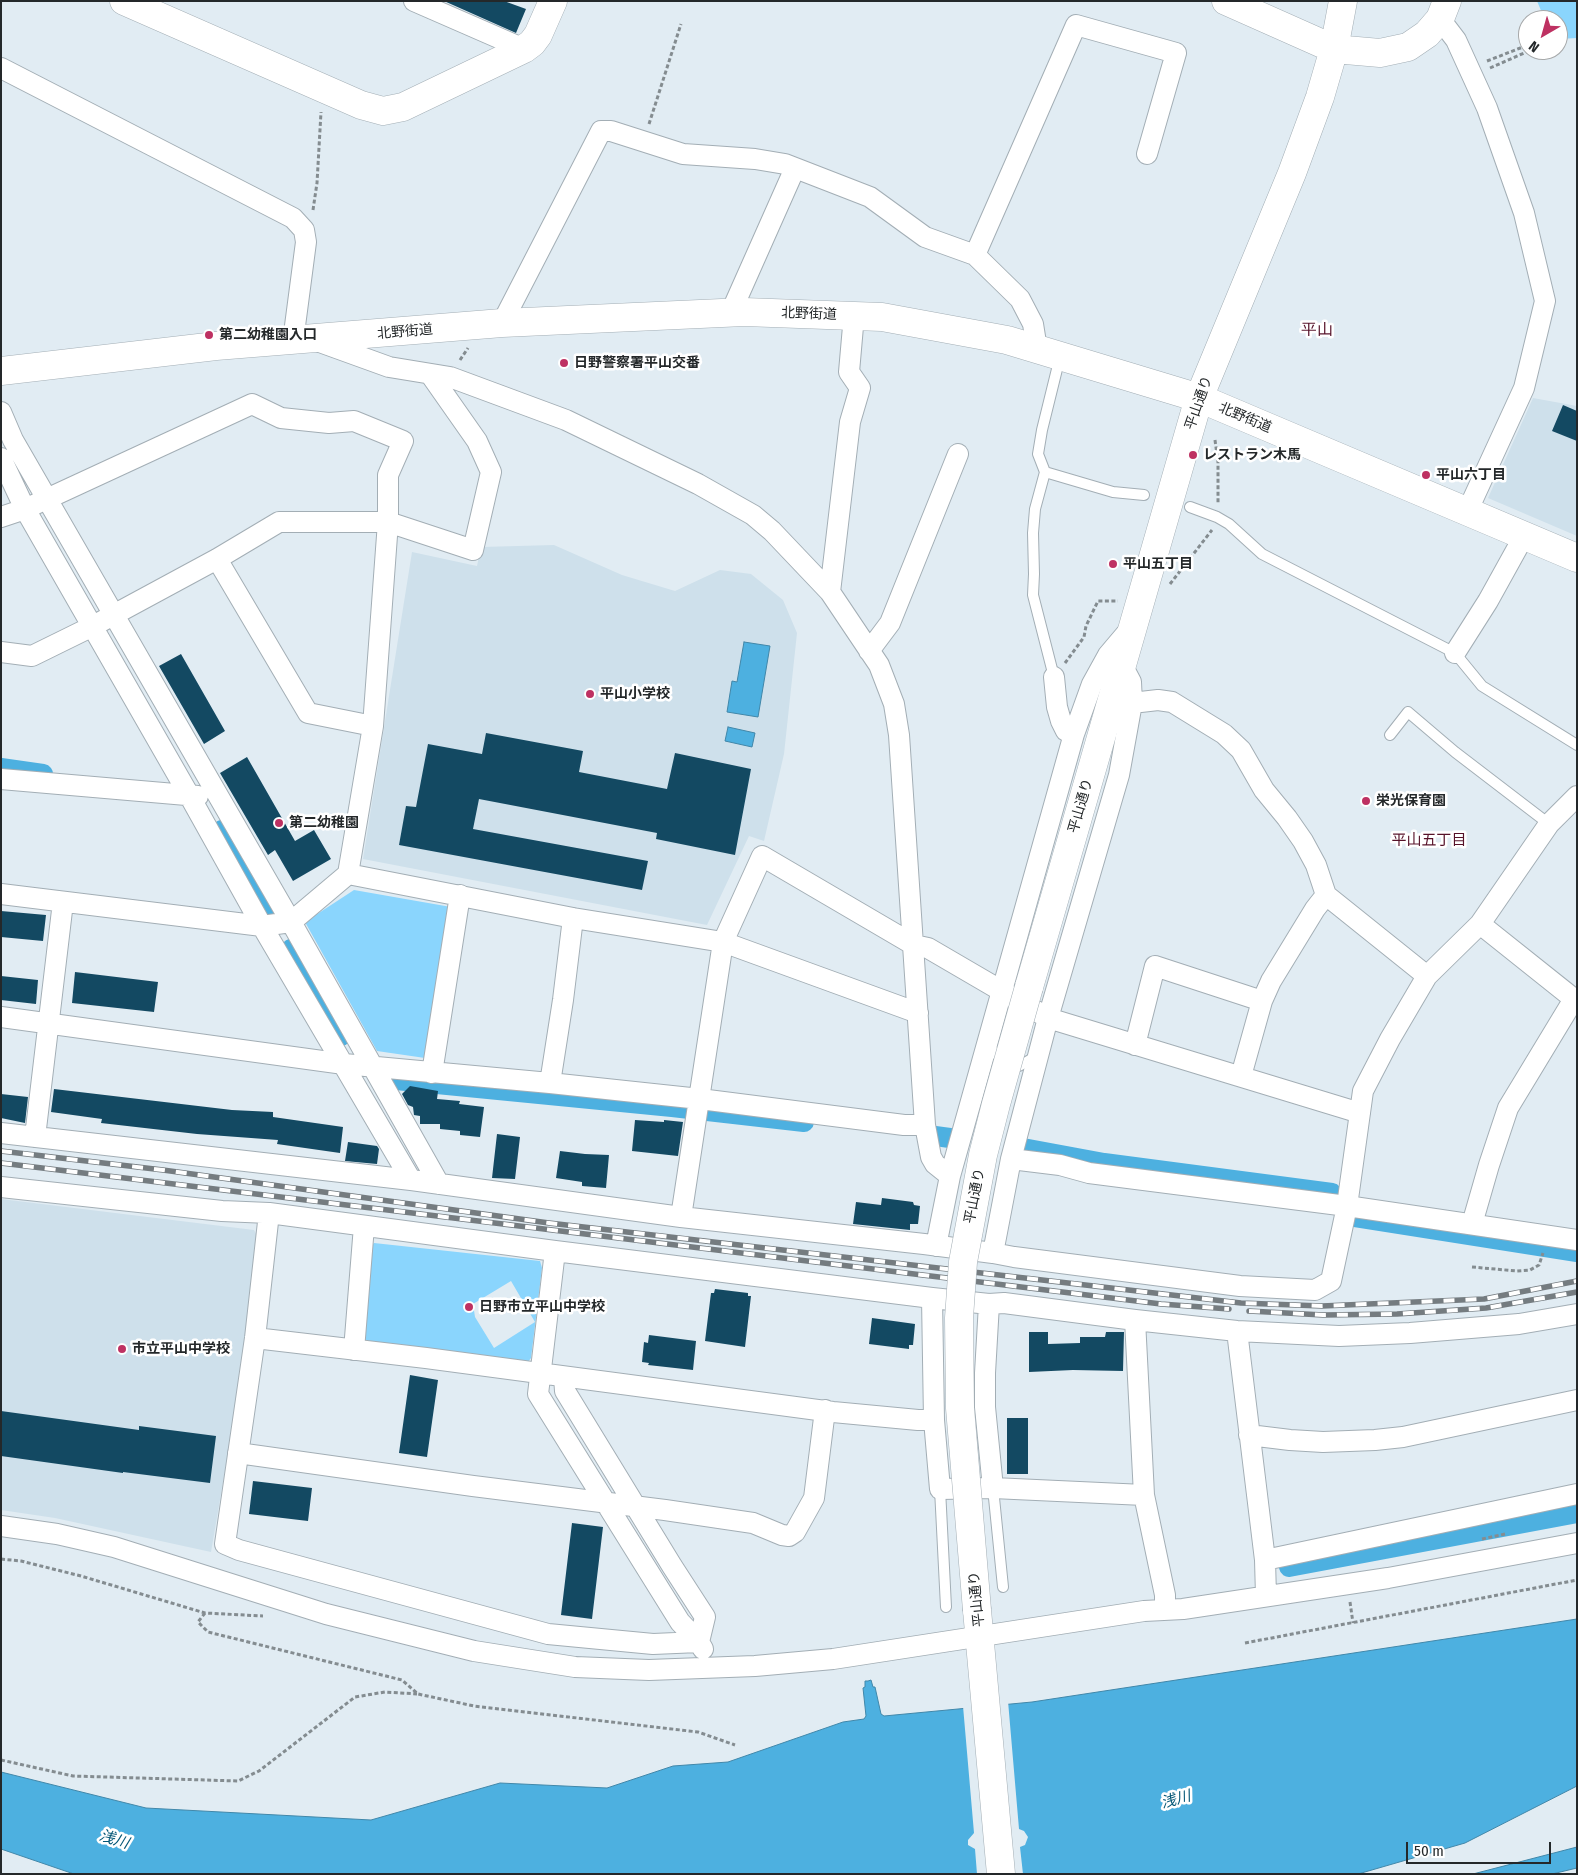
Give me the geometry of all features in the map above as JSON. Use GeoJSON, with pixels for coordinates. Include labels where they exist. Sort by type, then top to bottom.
{"type":"FeatureCollection","features":[{"type":"Feature","properties":{"kind":"main road"},"geometry":{"type":"LineString","coordinates":[[136,4],[361,105],[383,112],[403,107],[532,43],[538,35],[553,1]]}},
{"type":"Feature","properties":{"kind":"main road"},"geometry":{"type":"LineString","coordinates":[[1226,1],[1334,49],[1380,53],[1408,47],[1427,34],[1444,10]]}},
{"type":"Feature","properties":{"kind":"main road","name":"平山通り"},"geometry":{"type":"LineString","coordinates":[[1001,1874],[960,1408],[960,1318],[963,1262],[983,1155],[996,1104],[1199,398],[1292,173],[1320,97],[1334,49],[1343,1]]}},
{"type":"Feature","properties":{"kind":"main road","name":"北野街道"},"geometry":{"type":"LineString","coordinates":[[1,371],[216,346],[502,323],[731,312],[882,317],[961,330],[1007,340],[1199,398],[1524,536],[1575,554]]}},
{"type":"Feature","properties":{"kind":"street"},"geometry":{"type":"LineString","coordinates":[[414,1],[524,48]]}},
{"type":"Feature","properties":{"kind":"street"},"geometry":{"type":"LineString","coordinates":[[1444,10],[1487,108],[1524,213],[1544,301],[1524,388],[1467,512]]}},
{"type":"Feature","properties":{"kind":"street"},"geometry":{"type":"LineString","coordinates":[[975,255],[1076,25],[1176,53],[1147,154]]}},
{"type":"Feature","properties":{"kind":"street"},"geometry":{"type":"LineString","coordinates":[[1,68],[294,218],[304,230],[306,242],[303,340],[389,367],[450,377],[566,420],[730,500],[753,514],[772,531],[830,592],[879,665],[894,704],[899,735],[925,1124],[934,1164],[950,1176]]}},
{"type":"Feature","properties":{"kind":"street"},"geometry":{"type":"LineString","coordinates":[[502,323],[601,131],[611,132],[682,154],[755,159],[785,164],[870,197],[925,237],[975,255],[1020,299],[1048,352]]}},
{"type":"Feature","properties":{"kind":"street"},"geometry":{"type":"LineString","coordinates":[[731,312],[795,168]]}},
{"type":"Feature","properties":{"kind":"street"},"geometry":{"type":"LineString","coordinates":[[830,592],[850,422],[860,388],[849,372],[854,315]]}},
{"type":"Feature","properties":{"kind":"street"},"geometry":{"type":"LineString","coordinates":[[1,652],[32,656],[93,626],[217,559],[278,522],[388,522],[473,550],[490,472],[477,441],[430,374]]}},
{"type":"Feature","properties":{"kind":"street"},"geometry":{"type":"LineString","coordinates":[[1,517],[24,509],[252,404],[281,418],[329,423],[354,421],[404,440],[388,475],[388,522],[373,726],[348,874],[291,922],[262,926],[1,894]]}},
{"type":"Feature","properties":{"kind":"street"},"geometry":{"type":"LineString","coordinates":[[1,412],[13,440],[291,922],[439,1184]]}},
{"type":"Feature","properties":{"kind":"street"},"geometry":{"type":"LineString","coordinates":[[869,651],[890,623],[958,454]]}},
{"type":"Feature","properties":{"kind":"street"},"geometry":{"type":"LineString","coordinates":[[1,458],[24,509],[93,626],[262,926],[411,1180]]}},
{"type":"Feature","properties":{"kind":"street"},"geometry":{"type":"LineString","coordinates":[[1455,652],[1488,601],[1524,536]]}},
{"type":"Feature","properties":{"kind":"street"},"geometry":{"type":"LineString","coordinates":[[217,559],[308,713],[373,726]]}},
{"type":"Feature","properties":{"kind":"street"},"geometry":{"type":"LineString","coordinates":[[936,1246],[950,1176],[1074,734],[1092,684],[1108,655],[1134,624]]}},
{"type":"Feature","properties":{"kind":"street"},"geometry":{"type":"LineString","coordinates":[[993,1253],[1011,1159],[1038,1055],[1119,775],[1132,703],[1131,682],[1122,665]]}},
{"type":"Feature","properties":{"kind":"street"},"geometry":{"type":"LineString","coordinates":[[1054,677],[1057,707],[1061,721],[1066,730],[1074,734]]}},
{"type":"Feature","properties":{"kind":"street"},"geometry":{"type":"LineString","coordinates":[[1132,703],[1158,700],[1172,702],[1224,734],[1240,750],[1264,790],[1287,818],[1302,841],[1316,865],[1326,894],[1427,976]]}},
{"type":"Feature","properties":{"kind":"street"},"geometry":{"type":"LineString","coordinates":[[1,779],[189,795],[220,801]]}},
{"type":"Feature","properties":{"kind":"street"},"geometry":{"type":"LineString","coordinates":[[1,1133],[411,1180],[681,1217],[993,1253],[1033,1260],[1240,1286],[1315,1290],[1331,1281],[1347,1206],[1363,1091],[1390,1039],[1427,976],[1480,924],[1549,824],[1577,796]]}},
{"type":"Feature","properties":{"kind":"street"},"geometry":{"type":"LineString","coordinates":[[681,1217],[723,942],[762,856],[914,945],[928,948],[1048,1018],[1360,1113]]}},
{"type":"Feature","properties":{"kind":"street"},"geometry":{"type":"LineString","coordinates":[[348,874],[573,918],[723,942],[918,1013]]}},
{"type":"Feature","properties":{"kind":"street"},"geometry":{"type":"LineString","coordinates":[[1240,1076],[1262,1001],[1271,981],[1326,894]]}},
{"type":"Feature","properties":{"kind":"street"},"geometry":{"type":"LineString","coordinates":[[432,1073],[460,895]]}},
{"type":"Feature","properties":{"kind":"street"},"geometry":{"type":"LineString","coordinates":[[35,1137],[63,902]]}},
{"type":"Feature","properties":{"kind":"street"},"geometry":{"type":"LineString","coordinates":[[550,1083],[573,918]]}},
{"type":"Feature","properties":{"kind":"street"},"geometry":{"type":"LineString","coordinates":[[1472,1224],[1508,1108],[1576,1000],[1480,924]]}},
{"type":"Feature","properties":{"kind":"street"},"geometry":{"type":"LineString","coordinates":[[1135,1045],[1155,966],[1262,1001]]}},
{"type":"Feature","properties":{"kind":"street"},"geometry":{"type":"LineString","coordinates":[[1,1017],[374,1068],[550,1083],[700,1099],[904,1125],[925,1124]]}},
{"type":"Feature","properties":{"kind":"street"},"geometry":{"type":"LineString","coordinates":[[1011,1159],[1060,1165],[1089,1173],[1347,1206],[1577,1240]]}},
{"type":"Feature","properties":{"kind":"street"},"geometry":{"type":"LineString","coordinates":[[1,1187],[222,1211],[269,1213],[932,1298],[989,1304],[1004,1303],[1237,1331],[1339,1336],[1410,1333],[1519,1324],[1577,1314]]}},
{"type":"Feature","properties":{"kind":"street"},"geometry":{"type":"LineString","coordinates":[[269,1213],[255,1338],[224,1544],[239,1550],[548,1634],[653,1644],[699,1642]]}},
{"type":"Feature","properties":{"kind":"street"},"geometry":{"type":"LineString","coordinates":[[354,1350],[364,1226]]}},
{"type":"Feature","properties":{"kind":"street"},"geometry":{"type":"LineString","coordinates":[[555,1251],[538,1394],[680,1622],[699,1642],[714,1668]]}},
{"type":"Feature","properties":{"kind":"street"},"geometry":{"type":"LineString","coordinates":[[932,1298],[934,1420],[940,1489],[992,1488],[1144,1494]]}},
{"type":"Feature","properties":{"kind":"street"},"geometry":{"type":"LineString","coordinates":[[989,1304],[985,1373],[992,1488]]}},
{"type":"Feature","properties":{"kind":"street"},"geometry":{"type":"LineString","coordinates":[[1135,1320],[1144,1494],[1165,1595],[1165,1610]]}},
{"type":"Feature","properties":{"kind":"street"},"geometry":{"type":"LineString","coordinates":[[1237,1331],[1265,1560],[1266,1596]]}},
{"type":"Feature","properties":{"kind":"street"},"geometry":{"type":"LineString","coordinates":[[255,1338],[825,1410],[934,1420]]}},
{"type":"Feature","properties":{"kind":"street"},"geometry":{"type":"LineString","coordinates":[[564,1377],[565,1391],[705,1617],[699,1642]]}},
{"type":"Feature","properties":{"kind":"street"},"geometry":{"type":"LineString","coordinates":[[1249,1435],[1323,1442],[1375,1440],[1403,1437],[1577,1400]]}},
{"type":"Feature","properties":{"kind":"street"},"geometry":{"type":"LineString","coordinates":[[238,1454],[753,1523],[789,1536],[795,1532],[814,1498],[825,1410]]}},
{"type":"Feature","properties":{"kind":"street"},"geometry":{"type":"LineString","coordinates":[[1265,1560],[1577,1494]]}},
{"type":"Feature","properties":{"kind":"street"},"geometry":{"type":"LineString","coordinates":[[1,1526],[57,1534],[114,1547],[326,1614],[474,1651],[575,1667],[649,1670],[714,1668],[833,1659],[980,1631],[1144,1610],[1183,1609],[1388,1578],[1577,1543]]}},
{"type":"Feature","properties":{"kind":"lane"},"geometry":{"type":"LineString","coordinates":[[1048,352],[1042,430],[1038,454],[1045,472],[1035,509],[1032,596],[1054,677]]}},
{"type":"Feature","properties":{"kind":"lane"},"geometry":{"type":"LineString","coordinates":[[1045,472],[1113,492],[1144,495]]}},
{"type":"Feature","properties":{"kind":"lane"},"geometry":{"type":"LineString","coordinates":[[1190,506],[1229,524],[1262,554],[1455,652],[1482,686],[1577,745]]}},
{"type":"Feature","properties":{"kind":"lane"},"geometry":{"type":"LineString","coordinates":[[1390,735],[1408,712],[1549,824]]}},
{"type":"Feature","properties":{"kind":"lane"},"geometry":{"type":"LineString","coordinates":[[987,1045],[1005,1063],[1019,1066]]}},
{"type":"Feature","properties":{"kind":"lane"},"geometry":{"type":"LineString","coordinates":[[963,1241],[997,1086],[1002,1078],[1038,1055]]}},
{"type":"Feature","properties":{"kind":"lane"},"geometry":{"type":"LineString","coordinates":[[957,1312],[955,1370],[962,1488]]}},
{"type":"Feature","properties":{"kind":"lane"},"geometry":{"type":"LineString","coordinates":[[992,1488],[1003,1586]]}},
{"type":"Feature","properties":{"kind":"lane"},"geometry":{"type":"LineString","coordinates":[[940,1489],[946,1607]]}},
{"type":"Feature","properties":{"kind":"path"},"geometry":{"type":"LineString","coordinates":[[643,142],[681,24]]}},
{"type":"Feature","properties":{"kind":"path"},"geometry":{"type":"LineString","coordinates":[[1471,72],[1518,49]]}},
{"type":"Feature","properties":{"kind":"path"},"geometry":{"type":"LineString","coordinates":[[1471,72],[1518,55]]}},
{"type":"Feature","properties":{"kind":"path"},"geometry":{"type":"LineString","coordinates":[[317,183],[321,114]]}},
{"type":"Feature","properties":{"kind":"path"},"geometry":{"type":"LineString","coordinates":[[1215,440],[1218,462],[1218,508]]}},
{"type":"Feature","properties":{"kind":"path"},"geometry":{"type":"LineString","coordinates":[[1165,590],[1214,528]]}},
{"type":"Feature","properties":{"kind":"path"},"geometry":{"type":"LineString","coordinates":[[1054,677],[1084,637],[1086,626],[1098,601],[1118,601]]}},
{"type":"Feature","properties":{"kind":"path"},"geometry":{"type":"LineString","coordinates":[[1472,1267],[1530,1270],[1539,1265],[1543,1253]]}},
{"type":"Feature","properties":{"kind":"path"},"geometry":{"type":"LineString","coordinates":[[1,1559],[21,1561],[81,1576],[205,1613],[271,1617]]}},
{"type":"Feature","properties":{"kind":"path"},"geometry":{"type":"LineString","coordinates":[[1246,1643],[1577,1580]]}},
{"type":"Feature","properties":{"kind":"path"},"geometry":{"type":"LineString","coordinates":[[1350,1600],[1353,1623]]}},
{"type":"Feature","properties":{"kind":"path"},"geometry":{"type":"LineString","coordinates":[[205,1613],[198,1622],[208,1632],[402,1680],[418,1694]]}},
{"type":"Feature","properties":{"kind":"path"},"geometry":{"type":"LineString","coordinates":[[1,1760],[73,1776],[238,1781],[259,1771],[355,1697],[385,1692],[418,1694],[474,1706],[698,1732],[735,1745]]}},
{"type":"Feature","properties":{"kind":"shaded area"},"geometry":{"type":"Polygon","coordinates":[[[1537,1],[1577,1],[1577,38],[1568,38],[1568,10],[1541,10],[1537,1]]]}},
{"type":"Feature","properties":{"kind":"shaded area"},"geometry":{"type":"Polygon","coordinates":[[[1533,398],[1577,406],[1577,536],[1488,498],[1533,398]]]}},
{"type":"Feature","properties":{"kind":"shaded area","name":"平山小学校"},"geometry":{"type":"Polygon","coordinates":[[[554,545],[622,575],[675,591],[720,570],[751,574],[783,600],[797,633],[784,754],[764,841],[749,836],[707,925],[363,859],[412,552],[477,566],[481,547],[554,545]]]}},
{"type":"Feature","properties":{"kind":"shaded area"},"geometry":{"type":"Polygon","coordinates":[[[354,890],[451,907],[425,1058],[377,1051],[305,922],[354,890]]]}},
{"type":"Feature","properties":{"kind":"shaded area","name":"市立平山中学校"},"geometry":{"type":"Polygon","coordinates":[[[1,1199],[254,1230],[259,1239],[227,1459],[211,1552],[55,1518],[1,1510],[1,1199]]]}},
{"type":"Feature","properties":{"kind":"shaded area"},"geometry":{"type":"Polygon","coordinates":[[[374,1243],[540,1261],[542,1268],[531,1358],[528,1362],[366,1343],[362,1339],[370,1248],[374,1243]],[[511,1281],[473,1304],[475,1317],[494,1348],[535,1322],[511,1281]]]}},
{"type":"Feature","properties":{"kind":"water"},"geometry":{"type":"Polygon","coordinates":[[[744,642],[770,646],[758,717],[727,712],[732,681],[737,682],[744,642]]]}},
{"type":"Feature","properties":{"kind":"water"},"geometry":{"type":"Polygon","coordinates":[[[728,727],[755,733],[752,747],[725,741],[728,727]]]}},
{"type":"Feature","properties":{"kind":"water","name":"浅川"},"geometry":{"type":"Polygon","coordinates":[[[1577,1619],[1577,1786],[1465,1843],[1358,1874],[74,1874],[1,1849],[1,1772],[146,1808],[371,1820],[500,1783],[607,1788],[673,1766],[728,1762],[843,1722],[864,1719],[866,1716],[863,1688],[865,1687],[865,1681],[871,1680],[873,1687],[875,1687],[881,1714],[884,1716],[1032,1702],[1577,1619]]]}},
{"type":"Feature","properties":{"kind":"water"},"geometry":{"type":"Polygon","coordinates":[[[1577,1847],[1577,1868],[1552,1874],[1473,1874],[1577,1847]]]}},
{"type":"Feature","properties":{"kind":"pier"},"geometry":{"type":"Polygon","coordinates":[[[1008,1701],[1019,1829],[1024,1831],[1028,1837],[1025,1845],[1020,1847],[1023,1874],[977,1874],[975,1849],[968,1845],[968,1840],[974,1833],[963,1706],[1008,1701]]]}},
{"type":"Feature","properties":{"kind":"building"},"geometry":{"type":"Polygon","coordinates":[[[444,1],[504,1],[526,9],[516,33],[444,1]]]}},
{"type":"Feature","properties":{"kind":"building"},"geometry":{"type":"Polygon","coordinates":[[[1563,405],[1577,411],[1577,441],[1552,431],[1563,405]]]}},
{"type":"Feature","properties":{"kind":"building"},"geometry":{"type":"Polygon","coordinates":[[[181,654],[225,731],[204,744],[159,666],[181,654]]]}},
{"type":"Feature","properties":{"kind":"building"},"geometry":{"type":"Polygon","coordinates":[[[486,733],[583,751],[579,772],[667,789],[675,753],[751,769],[735,855],[656,839],[657,833],[479,799],[473,829],[648,861],[642,890],[399,845],[406,806],[416,807],[428,744],[482,754],[486,733]]]}},
{"type":"Feature","properties":{"kind":"building"},"geometry":{"type":"Polygon","coordinates":[[[247,757],[295,841],[314,830],[331,859],[293,881],[275,850],[268,855],[220,773],[247,757]]]}},
{"type":"Feature","properties":{"kind":"building"},"geometry":{"type":"Polygon","coordinates":[[[1,911],[46,915],[43,941],[1,937],[1,911]]]}},
{"type":"Feature","properties":{"kind":"building"},"geometry":{"type":"Polygon","coordinates":[[[75,972],[158,982],[154,1012],[72,1003],[75,972]]]}},
{"type":"Feature","properties":{"kind":"building"},"geometry":{"type":"Polygon","coordinates":[[[1,976],[38,980],[36,1004],[1,1000],[1,976]]]}},
{"type":"Feature","properties":{"kind":"building"},"geometry":{"type":"Polygon","coordinates":[[[410,1086],[438,1091],[437,1099],[460,1101],[459,1104],[484,1107],[480,1137],[460,1135],[460,1131],[440,1129],[440,1124],[420,1124],[420,1116],[414,1115],[413,1107],[408,1105],[402,1094],[410,1086]]]}},
{"type":"Feature","properties":{"kind":"building"},"geometry":{"type":"Polygon","coordinates":[[[54,1089],[232,1110],[273,1112],[273,1117],[343,1127],[340,1153],[277,1144],[278,1140],[197,1134],[101,1123],[102,1119],[51,1112],[54,1089]]]}},
{"type":"Feature","properties":{"kind":"building"},"geometry":{"type":"Polygon","coordinates":[[[1,1094],[28,1097],[25,1123],[1,1118],[1,1094]]]}},
{"type":"Feature","properties":{"kind":"building"},"geometry":{"type":"Polygon","coordinates":[[[635,1120],[683,1122],[678,1156],[632,1151],[635,1120]]]}},
{"type":"Feature","properties":{"kind":"building"},"geometry":{"type":"Polygon","coordinates":[[[497,1134],[520,1137],[515,1179],[492,1178],[497,1134]]]}},
{"type":"Feature","properties":{"kind":"building"},"geometry":{"type":"Polygon","coordinates":[[[348,1142],[377,1146],[379,1149],[377,1164],[345,1161],[348,1142]]]}},
{"type":"Feature","properties":{"kind":"building"},"geometry":{"type":"Polygon","coordinates":[[[560,1151],[609,1155],[606,1188],[582,1186],[582,1182],[556,1178],[560,1151]]]}},
{"type":"Feature","properties":{"kind":"building"},"geometry":{"type":"Polygon","coordinates":[[[882,1198],[913,1202],[914,1205],[920,1206],[918,1224],[910,1224],[910,1230],[853,1224],[856,1202],[881,1205],[882,1198]]]}},
{"type":"Feature","properties":{"kind":"building"},"geometry":{"type":"Polygon","coordinates":[[[715,1289],[748,1293],[748,1296],[751,1296],[745,1347],[705,1341],[711,1293],[714,1293],[715,1289]]]}},
{"type":"Feature","properties":{"kind":"building"},"geometry":{"type":"Polygon","coordinates":[[[872,1318],[915,1324],[913,1345],[909,1345],[909,1349],[869,1344],[872,1318]]]}},
{"type":"Feature","properties":{"kind":"building"},"geometry":{"type":"Polygon","coordinates":[[[1029,1332],[1048,1332],[1048,1344],[1080,1343],[1080,1337],[1105,1337],[1106,1332],[1124,1332],[1123,1371],[1073,1370],[1029,1372],[1029,1332]]]}},
{"type":"Feature","properties":{"kind":"building"},"geometry":{"type":"Polygon","coordinates":[[[649,1335],[696,1341],[693,1370],[648,1365],[649,1363],[642,1362],[644,1342],[648,1343],[649,1335]]]}},
{"type":"Feature","properties":{"kind":"building"},"geometry":{"type":"Polygon","coordinates":[[[410,1375],[438,1380],[427,1457],[399,1453],[410,1375]]]}},
{"type":"Feature","properties":{"kind":"building"},"geometry":{"type":"Polygon","coordinates":[[[1,1411],[139,1430],[139,1426],[216,1436],[210,1483],[1,1456],[1,1411]]]}},
{"type":"Feature","properties":{"kind":"building"},"geometry":{"type":"Polygon","coordinates":[[[1007,1418],[1028,1418],[1028,1474],[1007,1474],[1007,1418]]]}},
{"type":"Feature","properties":{"kind":"building"},"geometry":{"type":"Polygon","coordinates":[[[253,1481],[312,1488],[308,1521],[249,1514],[253,1481]]]}},
{"type":"Feature","properties":{"kind":"building"},"geometry":{"type":"Polygon","coordinates":[[[572,1523],[603,1527],[592,1619],[561,1615],[572,1523]]]}},
{"type":"Feature","properties":{"kind":"waterway"},"geometry":{"type":"LineString","coordinates":[[1,768],[43,774]]}},
{"type":"Feature","properties":{"kind":"waterway"},"geometry":{"type":"LineString","coordinates":[[222,830],[268,911]]}},
{"type":"Feature","properties":{"kind":"waterway"},"geometry":{"type":"LineString","coordinates":[[291,949],[341,1036]]}},
{"type":"Feature","properties":{"kind":"waterway"},"geometry":{"type":"LineString","coordinates":[[396,1080],[804,1122]]}},
{"type":"Feature","properties":{"kind":"waterway"},"geometry":{"type":"LineString","coordinates":[[935,1136],[950,1138]]}},
{"type":"Feature","properties":{"kind":"waterway"},"geometry":{"type":"LineString","coordinates":[[1023,1148],[1104,1163],[1332,1193]]}},
{"type":"Feature","properties":{"kind":"waterway"},"geometry":{"type":"LineString","coordinates":[[1355,1217],[1577,1252]]}},
{"type":"Feature","properties":{"kind":"waterway"},"geometry":{"type":"LineString","coordinates":[[1289,1567],[1577,1513]]}},
{"type":"Feature","properties":{"kind":"railway"},"geometry":{"type":"LineString","coordinates":[[1,1151],[163,1170],[549,1223],[1241,1303],[1322,1306],[1484,1299],[1577,1281]]}},
{"type":"Feature","properties":{"kind":"railway"},"geometry":{"type":"LineString","coordinates":[[1,1163],[1161,1304],[1229,1309]]}},
{"type":"Feature","properties":{"kind":"railway"},"geometry":{"type":"LineString","coordinates":[[1249,1311],[1323,1315],[1397,1314],[1486,1308],[1577,1292]]}},
{"type":"Feature","properties":{"kind":"place","name":"第二幼稚園入口"},"geometry":{"type":"Point","coordinates":[209,335]}},
{"type":"Feature","properties":{"kind":"place","name":"日野警察署平山交番"},"geometry":{"type":"Point","coordinates":[564,363]}},
{"type":"Feature","properties":{"kind":"place","name":"レストラン木馬"},"geometry":{"type":"Point","coordinates":[1193,455]}},
{"type":"Feature","properties":{"kind":"place","name":"平山六丁目"},"geometry":{"type":"Point","coordinates":[1426,475]}},
{"type":"Feature","properties":{"kind":"place","name":"平山五丁目"},"geometry":{"type":"Point","coordinates":[1113,564]}},
{"type":"Feature","properties":{"kind":"place","name":"平山小学校"},"geometry":{"type":"Point","coordinates":[590,694]}},
{"type":"Feature","properties":{"kind":"place","name":"栄光保育園"},"geometry":{"type":"Point","coordinates":[1366,801]}},
{"type":"Feature","properties":{"kind":"place","name":"第二幼稚園"},"geometry":{"type":"Point","coordinates":[279,823]}},
{"type":"Feature","properties":{"kind":"place","name":"日野市立平山中学校"},"geometry":{"type":"Point","coordinates":[469,1307]}},
{"type":"Feature","properties":{"kind":"place","name":"市立平山中学校"},"geometry":{"type":"Point","coordinates":[122,1349]}},
{"type":"Feature","properties":{"kind":"district","name":"平山"},"geometry":{"type":"Point","coordinates":[1317,331]}},
{"type":"Feature","properties":{"kind":"district","name":"平山五丁目"},"geometry":{"type":"Point","coordinates":[1429,841]}}]}
